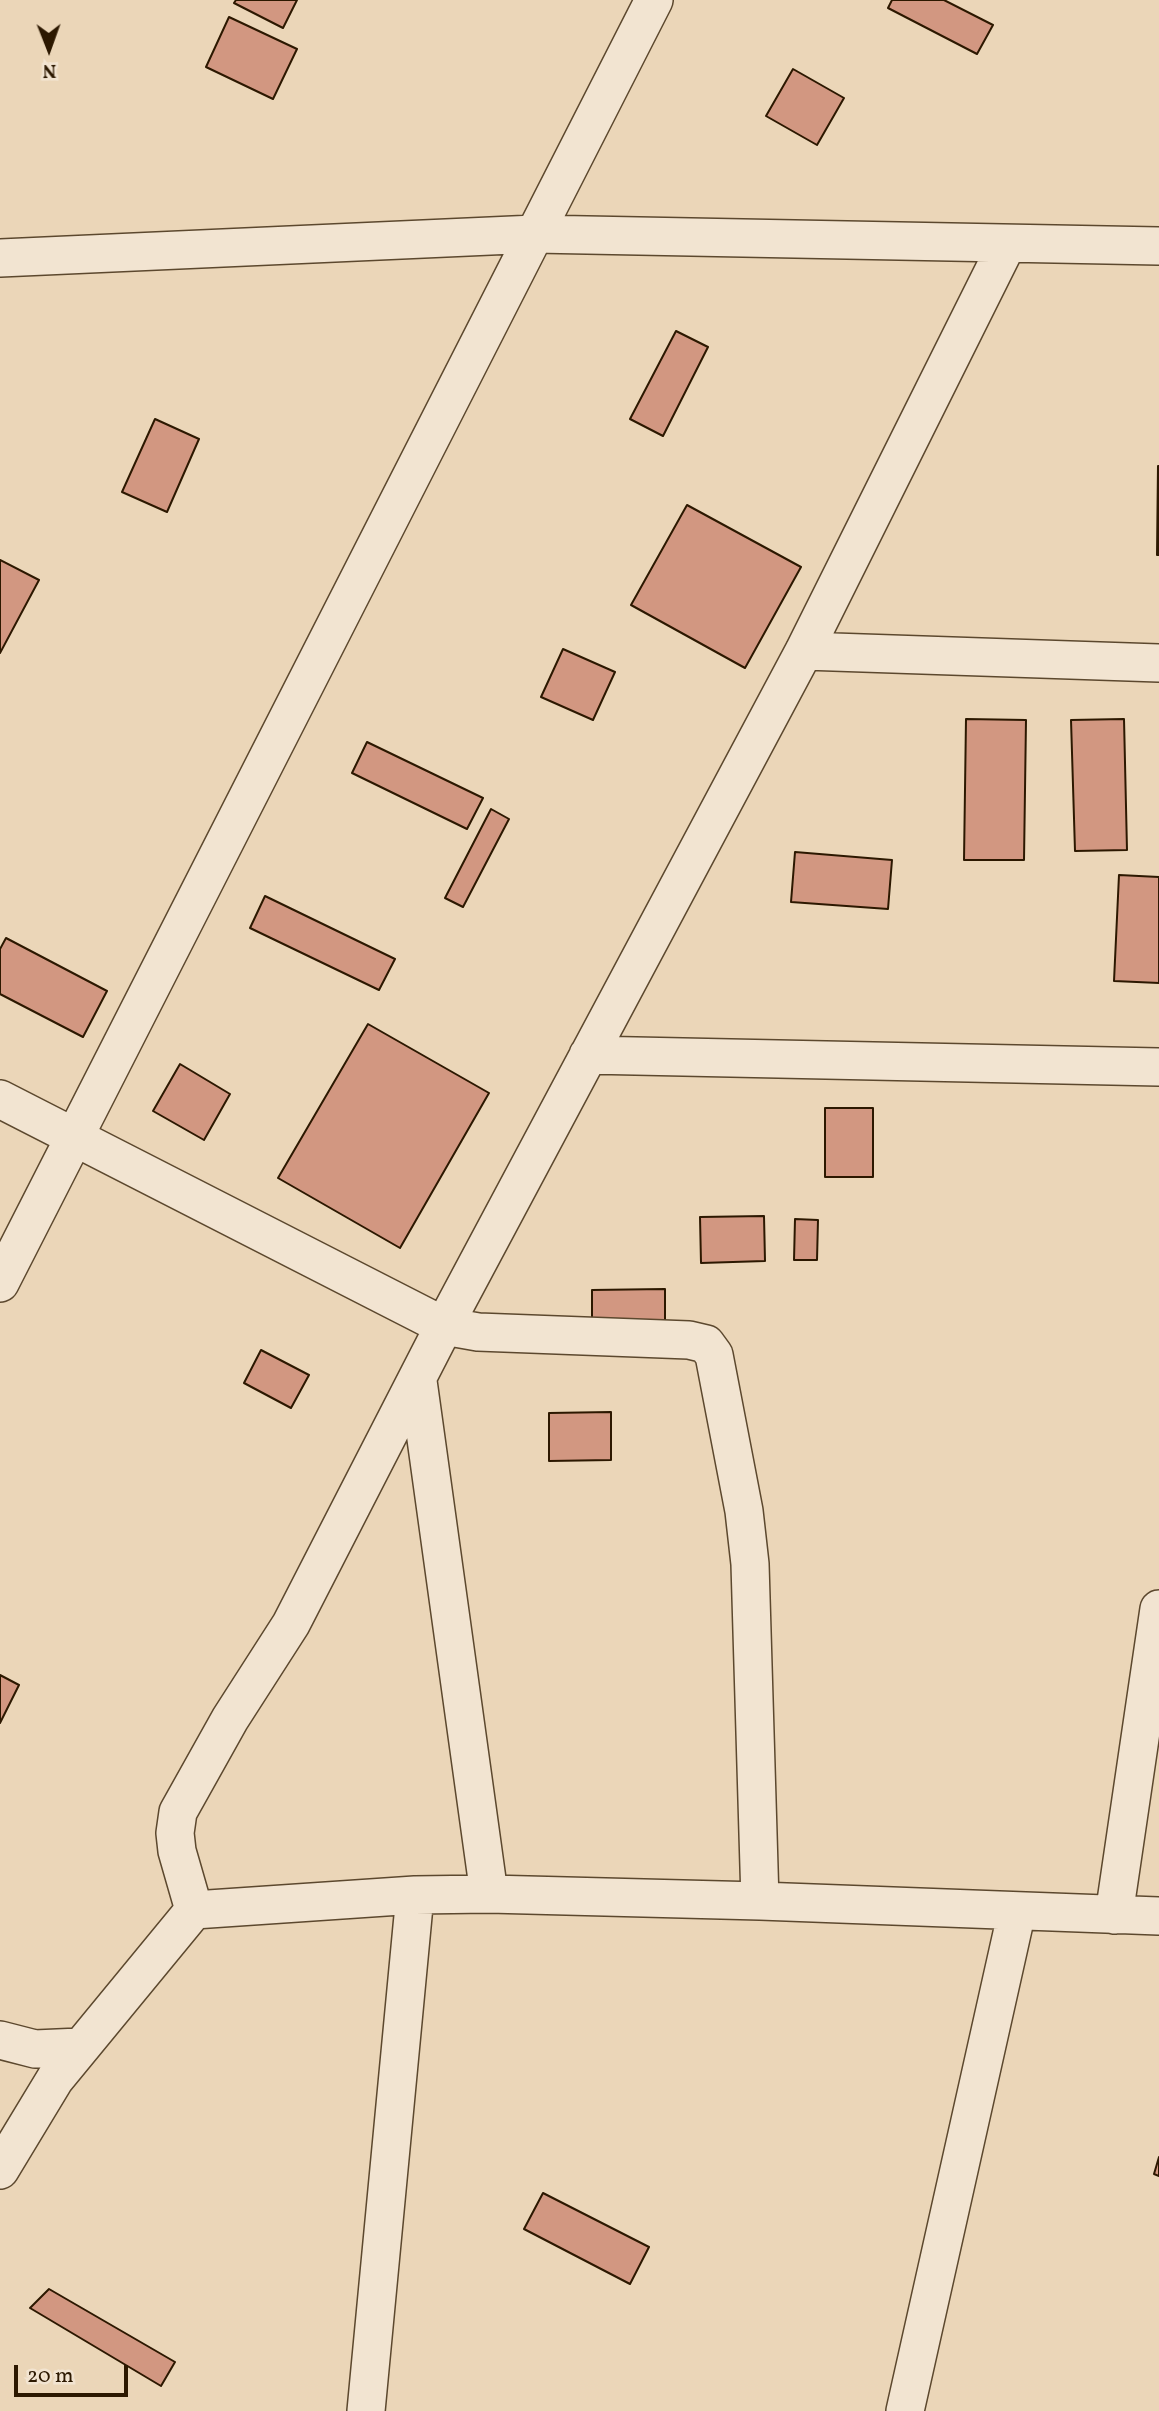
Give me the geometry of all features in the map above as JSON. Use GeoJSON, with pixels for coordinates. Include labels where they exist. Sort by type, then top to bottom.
{"type":"FeatureCollection","features":[{"type":"Feature","properties":{"kind":"street"},"geometry":{"type":"LineString","coordinates":[[0,1283],[536,234],[645,3]]}},
{"type":"Feature","properties":{"kind":"street"},"geometry":{"type":"LineString","coordinates":[[0,258],[536,234],[1159,246]]}},
{"type":"Feature","properties":{"kind":"street"},"geometry":{"type":"LineString","coordinates":[[194,1910],[177,1851],[175,1833],[178,1812],[230,1719],[290,1624],[418,1381],[444,1326],[804,651],[1007,244]]}},
{"type":"Feature","properties":{"kind":"street"},"geometry":{"type":"LineString","coordinates":[[804,651],[1159,663]]}},
{"type":"Feature","properties":{"kind":"street"},"geometry":{"type":"LineString","coordinates":[[588,1055],[1159,1067]]}},
{"type":"Feature","properties":{"kind":"street"},"geometry":{"type":"LineString","coordinates":[[0,1099],[444,1326],[478,1332],[689,1340],[706,1344],[714,1355],[744,1511],[750,1564],[760,1901]]}},
{"type":"Feature","properties":{"kind":"street"},"geometry":{"type":"LineString","coordinates":[[418,1381],[489,1894]]}},
{"type":"Feature","properties":{"kind":"street"},"geometry":{"type":"LineString","coordinates":[[1114,1915],[1159,1609]]}},
{"type":"Feature","properties":{"kind":"street"},"geometry":{"type":"LineString","coordinates":[[0,2170],[55,2079],[194,1910],[415,1895],[489,1894],[1159,1916]]}},
{"type":"Feature","properties":{"kind":"street"},"geometry":{"type":"LineString","coordinates":[[366,2411],[415,1895]]}},
{"type":"Feature","properties":{"kind":"street"},"geometry":{"type":"LineString","coordinates":[[905,2411],[1017,1911]]}},
{"type":"Feature","properties":{"kind":"street"},"geometry":{"type":"LineString","coordinates":[[0,2040],[35,2049],[80,2047]]}},
{"type":"Feature","properties":{"kind":"building"},"geometry":{"type":"Polygon","coordinates":[[[236,0],[297,0],[283,28],[234,3],[236,0]]]}},
{"type":"Feature","properties":{"kind":"building"},"geometry":{"type":"Polygon","coordinates":[[[892,0],[944,0],[993,25],[977,54],[888,8],[892,0]]]}},
{"type":"Feature","properties":{"kind":"building"},"geometry":{"type":"Polygon","coordinates":[[[229,17],[297,49],[273,99],[206,67],[229,17]]]}},
{"type":"Feature","properties":{"kind":"building"},"geometry":{"type":"Polygon","coordinates":[[[793,69],[844,98],[817,145],[766,116],[793,69]]]}},
{"type":"Feature","properties":{"kind":"building"},"geometry":{"type":"Polygon","coordinates":[[[676,331],[708,347],[663,436],[630,419],[676,331]]]}},
{"type":"Feature","properties":{"kind":"building"},"geometry":{"type":"Polygon","coordinates":[[[155,419],[199,439],[167,512],[122,492],[155,419]]]}},
{"type":"Feature","properties":{"kind":"building"},"geometry":{"type":"Polygon","coordinates":[[[1158,466],[1159,555],[1157,555],[1158,466]]]}},
{"type":"Feature","properties":{"kind":"building"},"geometry":{"type":"Polygon","coordinates":[[[687,505],[801,567],[745,668],[631,605],[687,505]]]}},
{"type":"Feature","properties":{"kind":"building"},"geometry":{"type":"Polygon","coordinates":[[[0,560],[39,580],[0,653],[0,560]]]}},
{"type":"Feature","properties":{"kind":"building"},"geometry":{"type":"Polygon","coordinates":[[[563,649],[615,672],[593,720],[541,697],[563,649]]]}},
{"type":"Feature","properties":{"kind":"building"},"geometry":{"type":"Polygon","coordinates":[[[966,719],[1026,720],[1024,860],[964,860],[966,719]]]}},
{"type":"Feature","properties":{"kind":"building"},"geometry":{"type":"Polygon","coordinates":[[[1124,719],[1127,850],[1075,851],[1071,720],[1124,719]]]}},
{"type":"Feature","properties":{"kind":"building"},"geometry":{"type":"Polygon","coordinates":[[[367,742],[483,798],[467,829],[352,773],[367,742]]]}},
{"type":"Feature","properties":{"kind":"building"},"geometry":{"type":"Polygon","coordinates":[[[491,809],[509,819],[463,907],[445,898],[491,809]]]}},
{"type":"Feature","properties":{"kind":"building"},"geometry":{"type":"Polygon","coordinates":[[[795,852],[892,860],[888,909],[791,902],[795,852]]]}},
{"type":"Feature","properties":{"kind":"building"},"geometry":{"type":"Polygon","coordinates":[[[1119,875],[1159,877],[1159,983],[1114,981],[1119,875]]]}},
{"type":"Feature","properties":{"kind":"building"},"geometry":{"type":"Polygon","coordinates":[[[265,896],[395,959],[379,990],[250,928],[265,896]]]}},
{"type":"Feature","properties":{"kind":"building"},"geometry":{"type":"Polygon","coordinates":[[[6,938],[107,991],[83,1037],[0,994],[0,949],[6,938]]]}},
{"type":"Feature","properties":{"kind":"building"},"geometry":{"type":"Polygon","coordinates":[[[368,1024],[489,1093],[400,1248],[278,1178],[368,1024]]]}},
{"type":"Feature","properties":{"kind":"building"},"geometry":{"type":"Polygon","coordinates":[[[180,1064],[230,1094],[204,1140],[153,1111],[180,1064]]]}},
{"type":"Feature","properties":{"kind":"building"},"geometry":{"type":"Polygon","coordinates":[[[825,1108],[873,1108],[873,1177],[825,1177],[825,1108]]]}},
{"type":"Feature","properties":{"kind":"building"},"geometry":{"type":"Polygon","coordinates":[[[764,1216],[765,1261],[701,1263],[700,1217],[764,1216]]]}},
{"type":"Feature","properties":{"kind":"building"},"geometry":{"type":"Polygon","coordinates":[[[795,1219],[818,1220],[817,1260],[794,1260],[795,1219]]]}},
{"type":"Feature","properties":{"kind":"building"},"geometry":{"type":"Polygon","coordinates":[[[665,1289],[665,1328],[592,1329],[592,1290],[665,1289]]]}},
{"type":"Feature","properties":{"kind":"building"},"geometry":{"type":"Polygon","coordinates":[[[261,1350],[309,1375],[291,1408],[244,1383],[261,1350]]]}},
{"type":"Feature","properties":{"kind":"building"},"geometry":{"type":"Polygon","coordinates":[[[611,1412],[611,1460],[549,1461],[549,1413],[611,1412]]]}},
{"type":"Feature","properties":{"kind":"building"},"geometry":{"type":"Polygon","coordinates":[[[0,1675],[19,1685],[0,1723],[0,1675]]]}},
{"type":"Feature","properties":{"kind":"building"},"geometry":{"type":"Polygon","coordinates":[[[1159,2157],[1159,2176],[1154,2174],[1159,2157]]]}},
{"type":"Feature","properties":{"kind":"building"},"geometry":{"type":"Polygon","coordinates":[[[543,2193],[649,2247],[630,2284],[524,2229],[543,2193]]]}},
{"type":"Feature","properties":{"kind":"building"},"geometry":{"type":"Polygon","coordinates":[[[49,2289],[175,2362],[161,2386],[30,2308],[49,2289]]]}}]}
